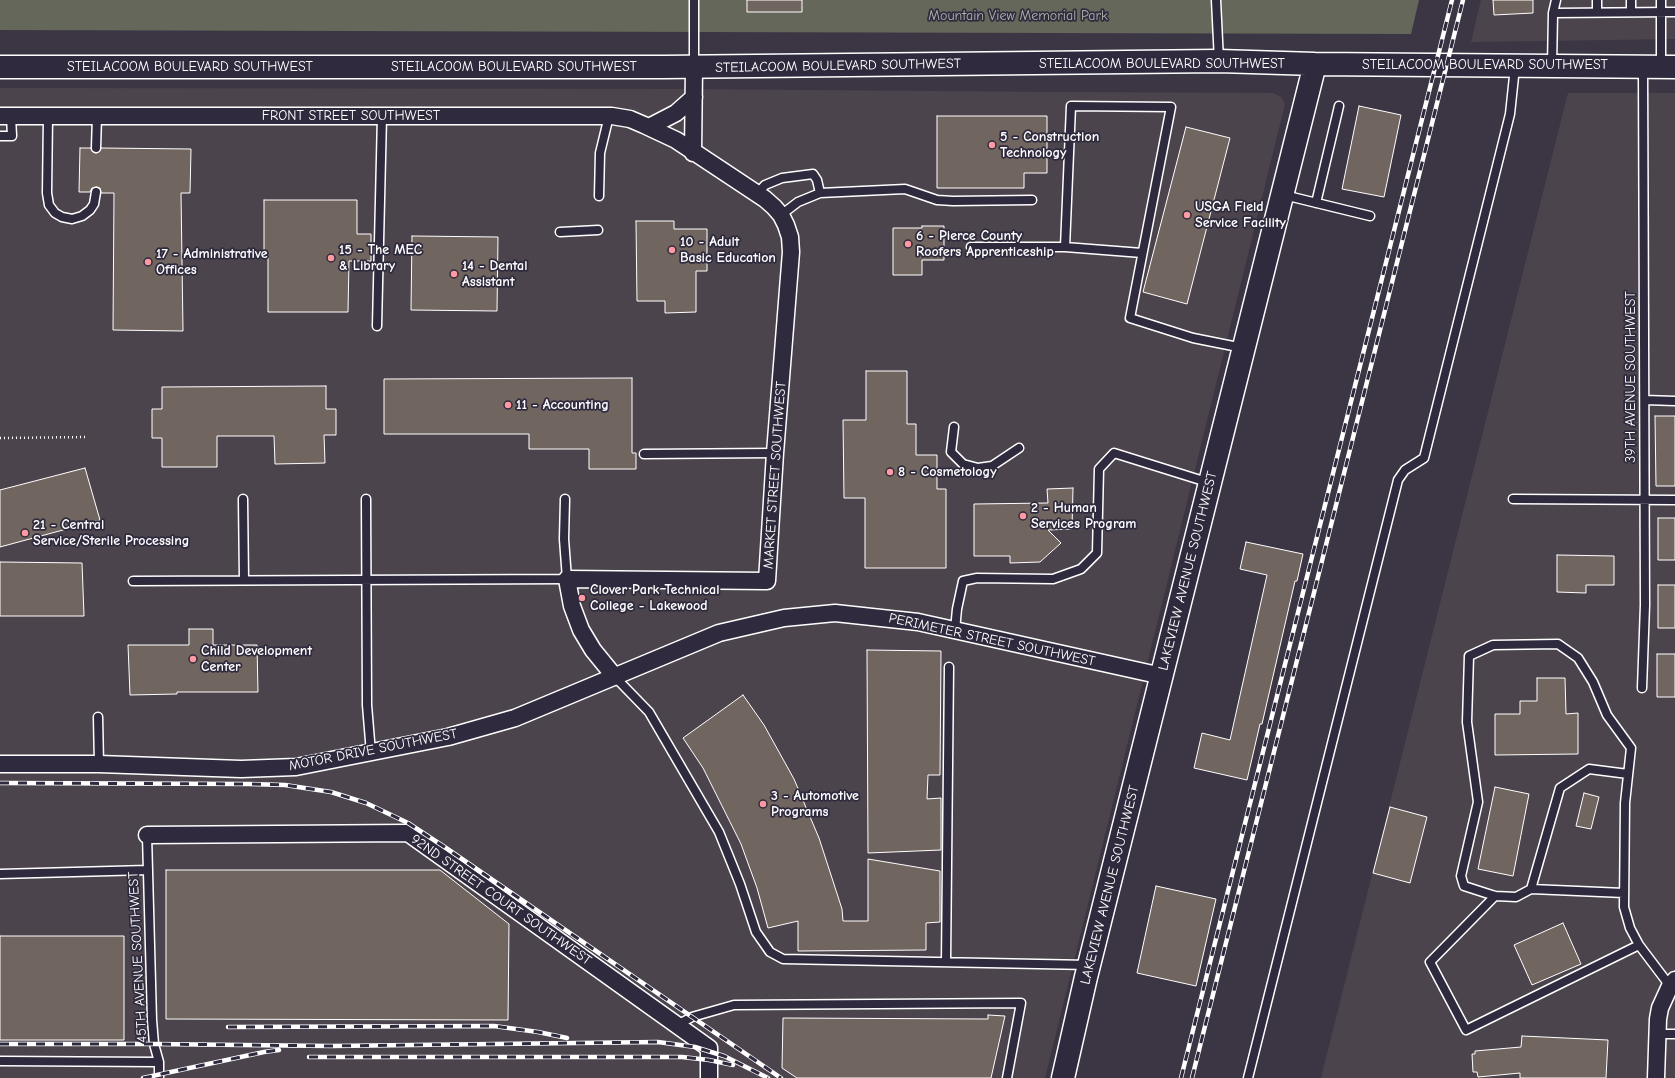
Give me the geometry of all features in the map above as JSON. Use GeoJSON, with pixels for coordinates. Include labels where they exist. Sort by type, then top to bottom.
{"type":"FeatureCollection","features":[{"type":"Feature","properties":{"kind":"main road","name":"STEILACOOM BOULEVARD SOUTHWEST"},"geometry":{"type":"LineString","coordinates":[[0,67],[694,67],[1219,61],[1314,64],[1660,67]]}},
{"type":"Feature","properties":{"kind":"main road","name":"LAKEVIEW AVENUE SOUTHWEST"},"geometry":{"type":"LineString","coordinates":[[1063,1078],[1210,483],[1283,195],[1314,64]]}},
{"type":"Feature","properties":{"kind":"street"},"geometry":{"type":"LineString","coordinates":[[693,153],[694,67]]}},
{"type":"Feature","properties":{"kind":"street"},"geometry":{"type":"LineString","coordinates":[[648,127],[676,113],[694,97]]}},
{"type":"Feature","properties":{"kind":"street","name":"FRONT STREET SOUTHWEST"},"geometry":{"type":"LineString","coordinates":[[6,116],[609,116],[630,120],[648,127],[676,140],[693,153]]}},
{"type":"Feature","properties":{"kind":"street","name":"MARKET STREET SOUTHWEST"},"geometry":{"type":"LineString","coordinates":[[566,579],[767,580],[775,453],[791,252],[790,238],[781,214],[765,199],[693,153]]}},
{"type":"Feature","properties":{"kind":"street"},"geometry":{"type":"LineString","coordinates":[[566,579],[572,606],[582,630],[593,650],[615,677]]}},
{"type":"Feature","properties":{"kind":"street","name":"PERIMETER STREET SOUTHWEST"},"geometry":{"type":"LineString","coordinates":[[615,677],[719,633],[784,618],[835,613],[918,622],[1162,676]]}},
{"type":"Feature","properties":{"kind":"street","name":"MOTOR DRIVE SOUTHWEST"},"geometry":{"type":"LineString","coordinates":[[0,764],[99,764],[241,769],[296,767],[448,737],[515,718],[615,677]]}},
{"type":"Feature","properties":{"kind":"street","name":"92ND STREET COURT SOUTHWEST"},"geometry":{"type":"LineString","coordinates":[[147,835],[408,834],[709,1048],[709,1078]]}},
{"type":"Feature","properties":{"kind":"street"},"geometry":{"type":"LineString","coordinates":[[1656,1078],[1657,1034],[1660,1008],[1672,983]]}},
{"type":"Feature","properties":{"kind":"lane"},"geometry":{"type":"LineString","coordinates":[[694,0],[694,67]]}},
{"type":"Feature","properties":{"kind":"lane"},"geometry":{"type":"LineString","coordinates":[[1216,0],[1219,61]]}},
{"type":"Feature","properties":{"kind":"lane"},"geometry":{"type":"LineString","coordinates":[[1552,66],[1553,13],[1556,0]]}},
{"type":"Feature","properties":{"kind":"lane"},"geometry":{"type":"LineString","coordinates":[[1597,0],[1597,12]]}},
{"type":"Feature","properties":{"kind":"lane"},"geometry":{"type":"LineString","coordinates":[[1631,0],[1631,12]]}},
{"type":"Feature","properties":{"kind":"lane","name":"39TH AVENUE SOUTHWEST"},"geometry":{"type":"LineString","coordinates":[[1642,688],[1645,605],[1644,400],[1660,67],[1661,0]]}},
{"type":"Feature","properties":{"kind":"lane"},"geometry":{"type":"LineString","coordinates":[[1553,13],[1675,12]]}},
{"type":"Feature","properties":{"kind":"lane"},"geometry":{"type":"LineString","coordinates":[[1248,1078],[1398,480],[1405,470],[1424,458],[1510,114],[1515,65]]}},
{"type":"Feature","properties":{"kind":"lane"},"geometry":{"type":"LineString","coordinates":[[1065,248],[1071,106],[1171,107],[1130,318],[1193,338],[1244,348]]}},
{"type":"Feature","properties":{"kind":"lane"},"geometry":{"type":"LineString","coordinates":[[1316,203],[1339,106]]}},
{"type":"Feature","properties":{"kind":"lane"},"geometry":{"type":"LineString","coordinates":[[0,136],[12,136],[6,116]]}},
{"type":"Feature","properties":{"kind":"lane"},"geometry":{"type":"LineString","coordinates":[[48,116],[47,193],[49,205],[55,213],[72,219],[82,216],[90,210],[94,204],[96,192]]}},
{"type":"Feature","properties":{"kind":"lane"},"geometry":{"type":"LineString","coordinates":[[96,148],[97,116]]}},
{"type":"Feature","properties":{"kind":"lane"},"geometry":{"type":"LineString","coordinates":[[377,326],[382,116]]}},
{"type":"Feature","properties":{"kind":"lane"},"geometry":{"type":"LineString","coordinates":[[599,196],[600,153],[609,116]]}},
{"type":"Feature","properties":{"kind":"lane"},"geometry":{"type":"LineString","coordinates":[[757,194],[765,185],[782,178],[813,174],[817,180],[820,193]]}},
{"type":"Feature","properties":{"kind":"lane"},"geometry":{"type":"LineString","coordinates":[[781,214],[798,202],[820,193],[905,189],[937,200],[945,201],[1032,200]]}},
{"type":"Feature","properties":{"kind":"lane"},"geometry":{"type":"LineString","coordinates":[[1283,195],[1370,216]]}},
{"type":"Feature","properties":{"kind":"lane"},"geometry":{"type":"LineString","coordinates":[[560,232],[598,230]]}},
{"type":"Feature","properties":{"kind":"lane"},"geometry":{"type":"LineString","coordinates":[[970,247],[1065,248],[1142,253]]}},
{"type":"Feature","properties":{"kind":"lane"},"geometry":{"type":"LineString","coordinates":[[1644,400],[1675,401]]}},
{"type":"Feature","properties":{"kind":"lane"},"geometry":{"type":"LineString","coordinates":[[954,427],[951,452],[963,464],[978,468],[992,466],[1019,448]]}},
{"type":"Feature","properties":{"kind":"lane"},"geometry":{"type":"LineString","coordinates":[[644,454],[775,453]]}},
{"type":"Feature","properties":{"kind":"lane"},"geometry":{"type":"LineString","coordinates":[[955,630],[962,581],[977,578],[1053,579],[1081,569],[1097,553],[1099,469],[1114,453],[1210,483]]}},
{"type":"Feature","properties":{"kind":"lane"},"geometry":{"type":"LineString","coordinates":[[243,499],[244,580]]}},
{"type":"Feature","properties":{"kind":"lane"},"geometry":{"type":"LineString","coordinates":[[366,499],[367,705],[371,753]]}},
{"type":"Feature","properties":{"kind":"lane"},"geometry":{"type":"LineString","coordinates":[[133,581],[566,579],[564,539],[565,499]]}},
{"type":"Feature","properties":{"kind":"lane"},"geometry":{"type":"LineString","coordinates":[[1513,499],[1675,500]]}},
{"type":"Feature","properties":{"kind":"lane"},"geometry":{"type":"LineString","coordinates":[[1624,893],[1531,889],[1516,897],[1495,896],[1464,886],[1461,876],[1478,802],[1467,722],[1469,656],[1493,645],[1558,644],[1578,658],[1593,682],[1607,716],[1631,748],[1625,803],[1624,907],[1630,928],[1639,944],[1672,983]]}},
{"type":"Feature","properties":{"kind":"lane"},"geometry":{"type":"LineString","coordinates":[[946,962],[949,667]]}},
{"type":"Feature","properties":{"kind":"lane"},"geometry":{"type":"LineString","coordinates":[[615,677],[649,712],[700,798],[719,832],[740,884],[756,932],[770,952],[783,959],[1090,965]]}},
{"type":"Feature","properties":{"kind":"lane"},"geometry":{"type":"LineString","coordinates":[[98,717],[99,764]]}},
{"type":"Feature","properties":{"kind":"lane"},"geometry":{"type":"LineString","coordinates":[[1531,889],[1560,788],[1589,769],[1628,774]]}},
{"type":"Feature","properties":{"kind":"lane","name":"45TH AVENUE SOUTHWEST"},"geometry":{"type":"LineString","coordinates":[[147,835],[152,1020],[154,1044],[159,1062],[159,1078]]}},
{"type":"Feature","properties":{"kind":"lane"},"geometry":{"type":"LineString","coordinates":[[0,874],[147,870]]}},
{"type":"Feature","properties":{"kind":"lane"},"geometry":{"type":"LineString","coordinates":[[1495,896],[1430,962],[1466,1030],[1639,944]]}},
{"type":"Feature","properties":{"kind":"lane"},"geometry":{"type":"LineString","coordinates":[[677,1025],[692,1017],[734,1005],[1021,1003],[1007,1078]]}},
{"type":"Feature","properties":{"kind":"lane"},"geometry":{"type":"LineString","coordinates":[[1657,1034],[1675,1034]]}},
{"type":"Feature","properties":{"kind":"lane"},"geometry":{"type":"LineString","coordinates":[[0,1061],[159,1062]]}},
{"type":"Feature","properties":{"kind":"path"},"geometry":{"type":"LineString","coordinates":[[0,438],[88,437]]}},
{"type":"Feature","properties":{"kind":"shaded area"},"geometry":{"type":"Polygon","coordinates":[[[1481,0],[1675,0],[1675,39],[1471,42],[1481,0]]]}},
{"type":"Feature","properties":{"kind":"shaded area","name":"Clover Park Technical College - Lakewood"},"geometry":{"type":"Polygon","coordinates":[[[0,88],[676,89],[1273,93],[1281,97],[1285,104],[1045,1078],[0,1078],[0,88]]]}},
{"type":"Feature","properties":{"kind":"shaded area"},"geometry":{"type":"Polygon","coordinates":[[[1568,93],[1675,93],[1675,1078],[1321,1078],[1568,93]]]}},
{"type":"Feature","properties":{"kind":"green space","name":"Mountain View Memorial Park"},"geometry":{"type":"Polygon","coordinates":[[[0,0],[1419,0],[1411,34],[0,30],[0,0]]]}},
{"type":"Feature","properties":{"kind":"building"},"geometry":{"type":"Polygon","coordinates":[[[747,0],[802,0],[802,12],[747,12],[747,0]]]}},
{"type":"Feature","properties":{"kind":"building"},"geometry":{"type":"Polygon","coordinates":[[[1493,0],[1533,0],[1533,13],[1494,15],[1493,0]]]}},
{"type":"Feature","properties":{"kind":"building"},"geometry":{"type":"Polygon","coordinates":[[[1359,106],[1401,115],[1384,197],[1342,189],[1359,106]]]}},
{"type":"Feature","properties":{"kind":"building","name":"5 - Construction Technology"},"geometry":{"type":"Polygon","coordinates":[[[937,116],[1047,116],[1047,173],[1024,173],[1024,188],[937,188],[937,116]]]}},
{"type":"Feature","properties":{"kind":"building","name":"USGA Field Service Facility"},"geometry":{"type":"Polygon","coordinates":[[[1186,127],[1230,138],[1187,304],[1143,292],[1186,127]]]}},
{"type":"Feature","properties":{"kind":"building","name":"17 - Administrative Offices"},"geometry":{"type":"Polygon","coordinates":[[[80,148],[91,148],[93,152],[96,153],[100,151],[101,148],[191,149],[190,193],[181,193],[183,331],[113,330],[114,193],[101,193],[100,188],[97,187],[92,188],[90,192],[79,192],[80,148]]]}},
{"type":"Feature","properties":{"kind":"building","name":"15 - The MEC & Library"},"geometry":{"type":"Polygon","coordinates":[[[264,200],[357,200],[357,234],[371,234],[371,261],[349,261],[348,312],[268,312],[268,255],[264,255],[264,200]]]}},
{"type":"Feature","properties":{"kind":"building","name":"10 - Adult Basic Education"},"geometry":{"type":"Polygon","coordinates":[[[636,221],[674,221],[674,229],[707,229],[707,271],[696,271],[696,312],[665,313],[665,301],[637,301],[636,221]]]}},
{"type":"Feature","properties":{"kind":"building","name":"6 - Pierce County Roofers Apprenticeship"},"geometry":{"type":"Polygon","coordinates":[[[922,226],[944,226],[944,260],[922,260],[922,275],[893,275],[893,228],[922,228],[922,226]]]}},
{"type":"Feature","properties":{"kind":"building","name":"14 - Dental Assistant"},"geometry":{"type":"Polygon","coordinates":[[[412,236],[498,237],[497,311],[411,310],[412,236]]]}},
{"type":"Feature","properties":{"kind":"building","name":"8 - Cosmetology"},"geometry":{"type":"Polygon","coordinates":[[[866,371],[907,371],[907,424],[916,424],[916,455],[937,455],[937,489],[946,489],[946,568],[865,568],[865,498],[844,498],[843,420],[866,420],[866,371]]]}},
{"type":"Feature","properties":{"kind":"building","name":"11 - Accounting"},"geometry":{"type":"Polygon","coordinates":[[[632,378],[632,453],[636,453],[636,469],[589,469],[589,449],[529,449],[529,434],[384,434],[384,379],[632,378]]]}},
{"type":"Feature","properties":{"kind":"building"},"geometry":{"type":"Polygon","coordinates":[[[326,386],[326,409],[336,409],[336,435],[324,435],[325,463],[275,464],[274,436],[217,436],[217,467],[162,467],[162,438],[152,438],[152,409],[162,409],[162,387],[326,386]]]}},
{"type":"Feature","properties":{"kind":"building"},"geometry":{"type":"Polygon","coordinates":[[[1655,416],[1675,416],[1675,486],[1656,486],[1655,416]]]}},
{"type":"Feature","properties":{"kind":"building"},"geometry":{"type":"Polygon","coordinates":[[[85,468],[100,520],[0,547],[0,490],[85,468]]]}},
{"type":"Feature","properties":{"kind":"building","name":"2 - Human Services Program"},"geometry":{"type":"Polygon","coordinates":[[[1073,488],[1072,529],[1048,530],[1061,543],[1040,562],[1010,563],[1010,556],[974,556],[974,504],[1048,503],[1047,489],[1073,488]]]}},
{"type":"Feature","properties":{"kind":"building"},"geometry":{"type":"Polygon","coordinates":[[[1658,518],[1675,518],[1675,560],[1658,560],[1658,518]]]}},
{"type":"Feature","properties":{"kind":"building"},"geometry":{"type":"Polygon","coordinates":[[[1246,542],[1303,554],[1297,581],[1295,581],[1262,724],[1260,724],[1247,780],[1194,768],[1202,733],[1230,740],[1267,575],[1240,569],[1246,542]]]}},
{"type":"Feature","properties":{"kind":"building"},"geometry":{"type":"Polygon","coordinates":[[[1557,555],[1614,556],[1614,585],[1586,585],[1586,593],[1557,592],[1557,555]]]}},
{"type":"Feature","properties":{"kind":"building"},"geometry":{"type":"Polygon","coordinates":[[[0,562],[82,563],[84,616],[0,616],[0,562]]]}},
{"type":"Feature","properties":{"kind":"building"},"geometry":{"type":"Polygon","coordinates":[[[1658,585],[1675,585],[1675,628],[1658,628],[1658,585]]]}},
{"type":"Feature","properties":{"kind":"building","name":"Child Development Center"},"geometry":{"type":"Polygon","coordinates":[[[189,629],[213,629],[213,645],[257,645],[258,692],[177,692],[177,694],[130,695],[128,645],[189,645],[189,629]]]}},
{"type":"Feature","properties":{"kind":"building"},"geometry":{"type":"Polygon","coordinates":[[[867,650],[941,651],[940,775],[928,775],[927,799],[941,798],[941,850],[868,853],[867,650]]]}},
{"type":"Feature","properties":{"kind":"building"},"geometry":{"type":"Polygon","coordinates":[[[1657,654],[1675,654],[1675,697],[1657,697],[1657,654]]]}},
{"type":"Feature","properties":{"kind":"building"},"geometry":{"type":"Polygon","coordinates":[[[1537,678],[1565,678],[1566,714],[1578,713],[1578,754],[1495,755],[1495,714],[1520,714],[1520,701],[1537,701],[1537,678]]]}},
{"type":"Feature","properties":{"kind":"building","name":"3 - Automotive Programs"},"geometry":{"type":"Polygon","coordinates":[[[743,695],[764,725],[794,779],[819,838],[842,909],[843,921],[868,921],[868,859],[940,871],[940,922],[926,923],[926,950],[798,951],[798,921],[768,928],[757,888],[741,844],[703,768],[683,738],[743,695]]]}},
{"type":"Feature","properties":{"kind":"building"},"geometry":{"type":"Polygon","coordinates":[[[1495,787],[1529,794],[1513,876],[1478,869],[1495,787]]]}},
{"type":"Feature","properties":{"kind":"building"},"geometry":{"type":"Polygon","coordinates":[[[1584,793],[1599,797],[1591,829],[1576,826],[1584,793]]]}},
{"type":"Feature","properties":{"kind":"building"},"geometry":{"type":"Polygon","coordinates":[[[1390,807],[1427,817],[1410,883],[1373,873],[1390,807]]]}},
{"type":"Feature","properties":{"kind":"building"},"geometry":{"type":"Polygon","coordinates":[[[166,870],[440,870],[509,924],[508,1020],[166,1019],[166,870]]]}},
{"type":"Feature","properties":{"kind":"building"},"geometry":{"type":"Polygon","coordinates":[[[1156,886],[1216,899],[1196,986],[1137,973],[1156,886]]]}},
{"type":"Feature","properties":{"kind":"building"},"geometry":{"type":"Polygon","coordinates":[[[1563,923],[1581,964],[1532,985],[1514,945],[1563,923]]]}},
{"type":"Feature","properties":{"kind":"building"},"geometry":{"type":"Polygon","coordinates":[[[0,936],[124,936],[124,1040],[0,1040],[0,936]]]}},
{"type":"Feature","properties":{"kind":"building"},"geometry":{"type":"Polygon","coordinates":[[[988,1015],[1005,1016],[991,1078],[797,1078],[782,1068],[783,1018],[988,1019],[988,1015]]]}},
{"type":"Feature","properties":{"kind":"building"},"geometry":{"type":"Polygon","coordinates":[[[1522,1036],[1608,1040],[1606,1078],[1520,1078],[1520,1073],[1478,1077],[1477,1072],[1473,1072],[1472,1054],[1475,1054],[1475,1051],[1521,1047],[1522,1036]]]}},
{"type":"Feature","properties":{"kind":"railway"},"geometry":{"type":"LineString","coordinates":[[1181,1078],[1452,0]]}},
{"type":"Feature","properties":{"kind":"railway"},"geometry":{"type":"LineString","coordinates":[[1192,1078],[1463,0]]}},
{"type":"Feature","properties":{"kind":"railway"},"geometry":{"type":"LineString","coordinates":[[0,783],[285,785],[331,792],[366,803],[408,823],[446,848],[781,1078]]}},
{"type":"Feature","properties":{"kind":"railway"},"geometry":{"type":"LineString","coordinates":[[228,1027],[494,1026],[538,1032],[567,1038]]}},
{"type":"Feature","properties":{"kind":"railway"},"geometry":{"type":"LineString","coordinates":[[0,1044],[331,1046],[658,1042],[695,1047],[724,1056],[768,1078]]}},
{"type":"Feature","properties":{"kind":"railway"},"geometry":{"type":"LineString","coordinates":[[143,1078],[279,1050]]}},
{"type":"Feature","properties":{"kind":"railway"},"geometry":{"type":"LineString","coordinates":[[309,1057],[682,1057],[709,1060],[733,1065]]}},
{"type":"Feature","properties":{"kind":"place","name":"5 - Construction Technology"},"geometry":{"type":"Point","coordinates":[992,145]}},
{"type":"Feature","properties":{"kind":"place","name":"USGA Field Service Facility"},"geometry":{"type":"Point","coordinates":[1187,215]}},
{"type":"Feature","properties":{"kind":"place","name":"6 - Pierce County Roofers Apprenticeship"},"geometry":{"type":"Point","coordinates":[908,244]}},
{"type":"Feature","properties":{"kind":"place","name":"10 - Adult Basic Education"},"geometry":{"type":"Point","coordinates":[672,250]}},
{"type":"Feature","properties":{"kind":"place","name":"15 - The MEC & Library"},"geometry":{"type":"Point","coordinates":[331,258]}},
{"type":"Feature","properties":{"kind":"place","name":"17 - Administrative Offices"},"geometry":{"type":"Point","coordinates":[148,262]}},
{"type":"Feature","properties":{"kind":"place","name":"14 - Dental Assistant"},"geometry":{"type":"Point","coordinates":[454,274]}},
{"type":"Feature","properties":{"kind":"place","name":"11 - Accounting"},"geometry":{"type":"Point","coordinates":[508,405]}},
{"type":"Feature","properties":{"kind":"place","name":"8 - Cosmetology"},"geometry":{"type":"Point","coordinates":[890,472]}},
{"type":"Feature","properties":{"kind":"place","name":"2 - Human Services Program"},"geometry":{"type":"Point","coordinates":[1023,516]}},
{"type":"Feature","properties":{"kind":"place","name":"21 - Central Service/Sterile Processing"},"geometry":{"type":"Point","coordinates":[25,533]}},
{"type":"Feature","properties":{"kind":"place","name":"Clover Park Technical College - Lakewood"},"geometry":{"type":"Point","coordinates":[582,598]}},
{"type":"Feature","properties":{"kind":"place","name":"Child Development Center"},"geometry":{"type":"Point","coordinates":[193,659]}},
{"type":"Feature","properties":{"kind":"place","name":"3 - Automotive Programs"},"geometry":{"type":"Point","coordinates":[763,804]}}]}
